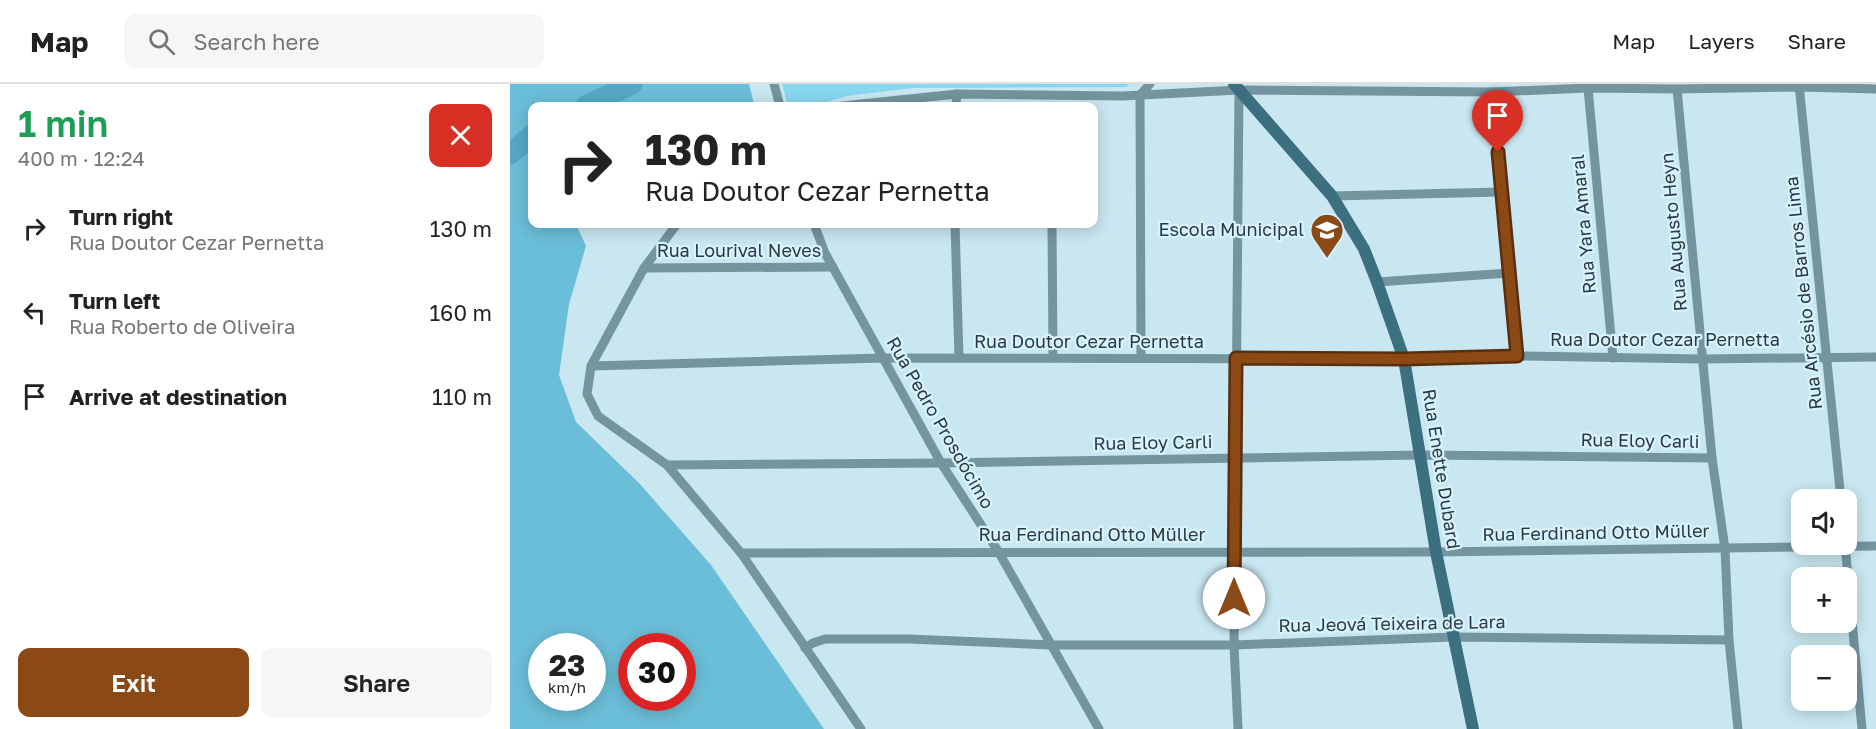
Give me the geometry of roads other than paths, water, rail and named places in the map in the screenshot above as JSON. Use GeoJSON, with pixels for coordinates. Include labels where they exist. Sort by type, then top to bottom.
{"type":"FeatureCollection","features":[{"type":"Feature","properties":{"kind":"street"},"geometry":{"type":"LineString","coordinates":[[774,84],[779,102]]}},
{"type":"Feature","properties":{"kind":"street"},"geometry":{"type":"LineString","coordinates":[[1141,358],[1140,95],[1150,84]]}},
{"type":"Feature","properties":{"kind":"street"},"geometry":{"type":"LineString","coordinates":[[880,102],[957,94],[1140,95],[1236,87],[1491,92],[1588,88],[1677,89],[1800,86],[1876,89]]}},
{"type":"Feature","properties":{"kind":"street","name":"Rua Arcésio de Barros Lima"},"geometry":{"type":"LineString","coordinates":[[1800,86],[1840,489]]}},
{"type":"Feature","properties":{"kind":"street"},"geometry":{"type":"LineString","coordinates":[[1236,87],[1234,645],[1238,729]]}},
{"type":"Feature","properties":{"kind":"street","name":"Rua Enette Dubard"},"geometry":{"type":"LineString","coordinates":[[1236,87],[1332,196],[1364,249],[1377,282],[1404,359],[1436,552],[1473,729]]}},
{"type":"Feature","properties":{"kind":"street","name":"Rua Yara Amaral"},"geometry":{"type":"LineString","coordinates":[[1588,88],[1613,358]]}},
{"type":"Feature","properties":{"kind":"street","name":"Rua Augusto Heyn"},"geometry":{"type":"LineString","coordinates":[[1677,89],[1712,458],[1725,549],[1729,640],[1738,729]]}},
{"type":"Feature","properties":{"kind":"street"},"geometry":{"type":"LineString","coordinates":[[1491,92],[1517,356]]}},
{"type":"Feature","properties":{"kind":"street"},"geometry":{"type":"LineString","coordinates":[[956,102],[957,94]]}},
{"type":"Feature","properties":{"kind":"street"},"geometry":{"type":"LineString","coordinates":[[1052,95],[1052,102]]}},
{"type":"Feature","properties":{"kind":"street"},"geometry":{"type":"LineString","coordinates":[[1332,196],[1502,192]]}},
{"type":"Feature","properties":{"kind":"street"},"geometry":{"type":"LineString","coordinates":[[674,228],[644,268],[591,366],[587,394],[598,416],[667,465],[741,553],[861,729]]}},
{"type":"Feature","properties":{"kind":"street","name":"Rua Pedro Prosdócimo"},"geometry":{"type":"LineString","coordinates":[[816,228],[833,267],[941,463],[998,551],[1099,729]]}},
{"type":"Feature","properties":{"kind":"street"},"geometry":{"type":"LineString","coordinates":[[954,228],[959,358]]}},
{"type":"Feature","properties":{"kind":"street"},"geometry":{"type":"LineString","coordinates":[[1052,228],[1053,358]]}},
{"type":"Feature","properties":{"kind":"street","name":"Rua Lourival Neves"},"geometry":{"type":"LineString","coordinates":[[644,268],[833,267]]}},
{"type":"Feature","properties":{"kind":"street"},"geometry":{"type":"LineString","coordinates":[[1377,282],[1510,273]]}},
{"type":"Feature","properties":{"kind":"street","name":"Rua Doutor Cezar Pernetta"},"geometry":{"type":"LineString","coordinates":[[591,366],[883,358],[1876,357]]}},
{"type":"Feature","properties":{"kind":"street","name":"Rua Eloy Carli"},"geometry":{"type":"LineString","coordinates":[[667,465],[1420,455],[1712,458]]}},
{"type":"Feature","properties":{"kind":"street","name":"Rua Ferdinand Otto Müller"},"geometry":{"type":"LineString","coordinates":[[1857,545],[1876,546]]}},
{"type":"Feature","properties":{"kind":"street","name":"Rua Ferdinand Otto Müller"},"geometry":{"type":"LineString","coordinates":[[741,553],[1436,552],[1791,547]]}},
{"type":"Feature","properties":{"kind":"street"},"geometry":{"type":"LineString","coordinates":[[1846,555],[1862,729]]}},
{"type":"Feature","properties":{"kind":"street","name":"Rua Jeová Teixeira de Lara"},"geometry":{"type":"LineString","coordinates":[[806,648],[825,639],[909,639],[1051,645],[1234,645],[1454,637],[1729,640]]}},
{"type":"Feature","properties":{"kind":"waterway"},"geometry":{"type":"LineString","coordinates":[[594,102],[632,84]]}},
{"type":"Feature","properties":{"kind":"waterway"},"geometry":{"type":"LineString","coordinates":[[510,154],[528,138]]}},
{"type":"Feature","properties":{"kind":"place","name":"Escola Municipal"},"geometry":{"type":"Point","coordinates":[1327,259]}}]}
